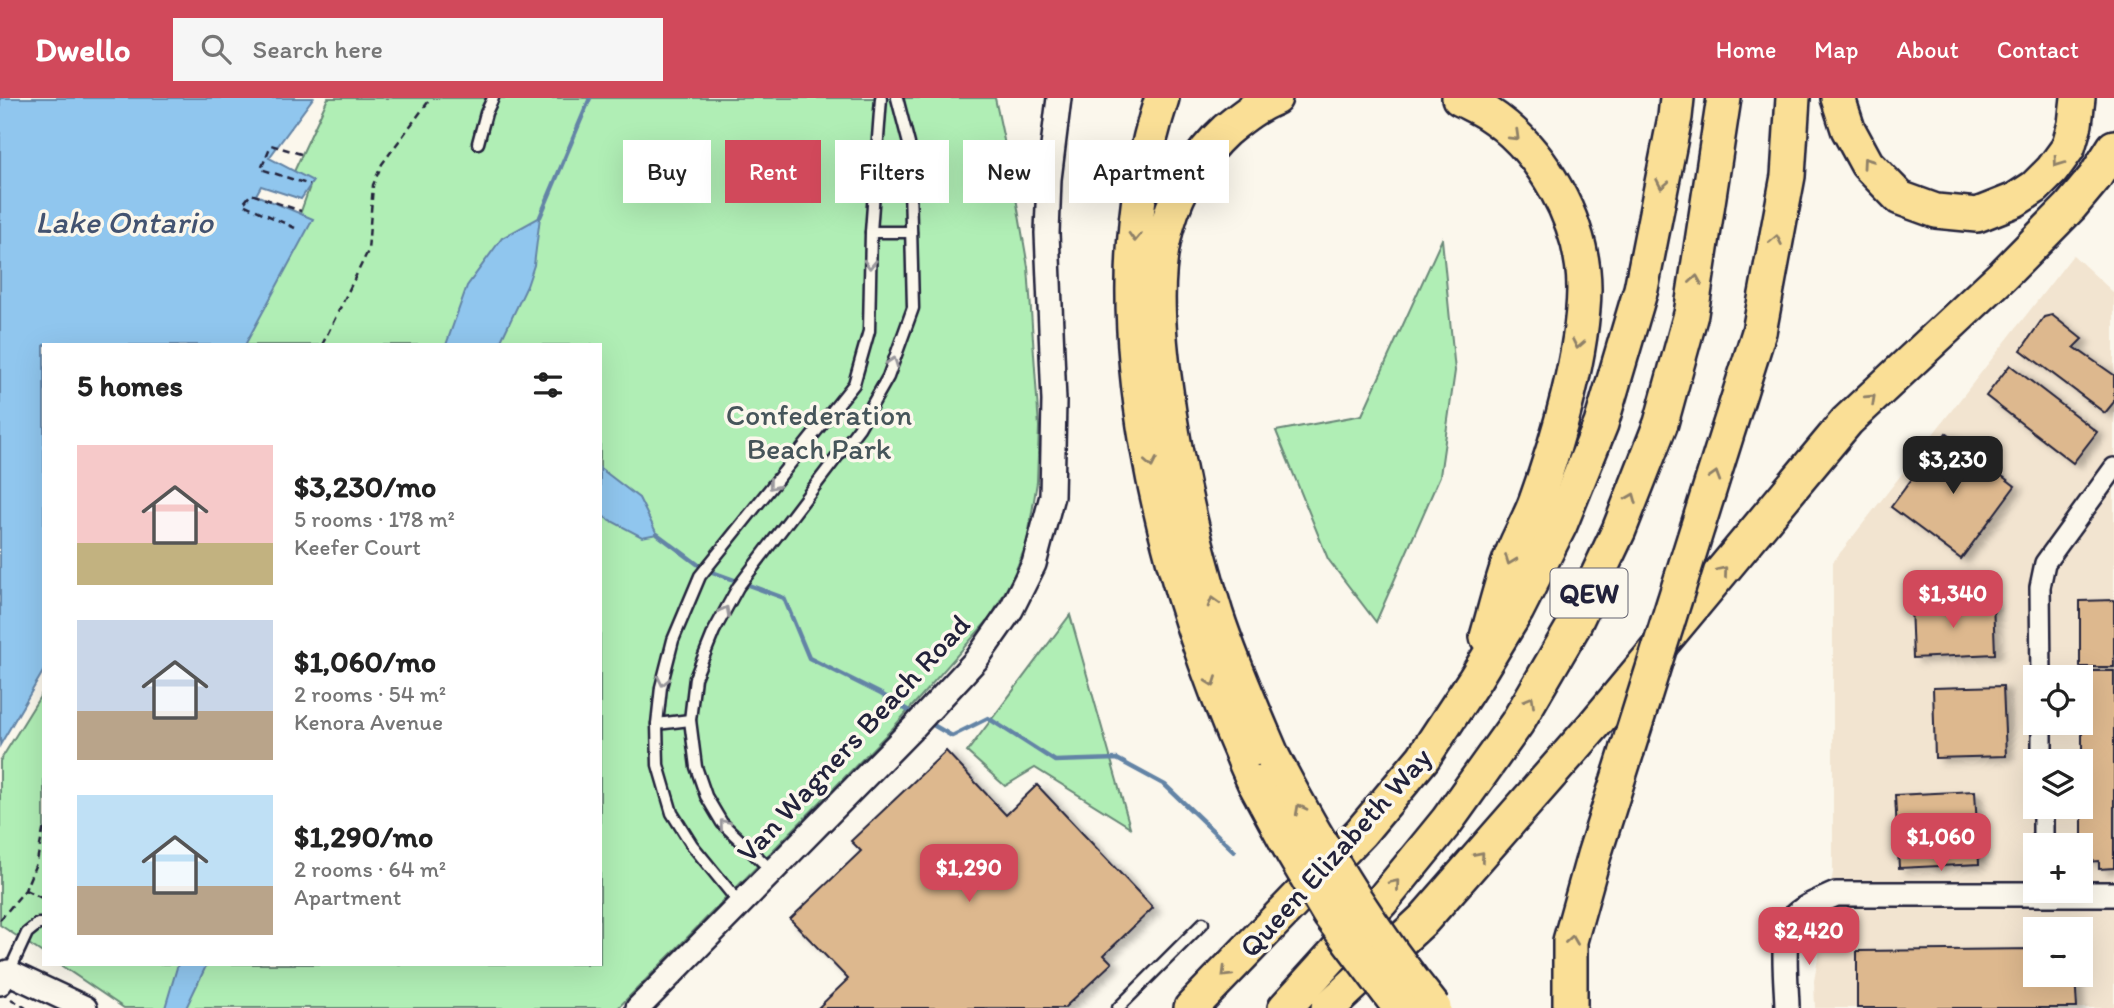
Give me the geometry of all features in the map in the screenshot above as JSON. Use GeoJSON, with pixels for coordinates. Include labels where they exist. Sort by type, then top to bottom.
{"type":"FeatureCollection","features":[{"type":"Feature","properties":{"kind":"highway"},"geometry":{"type":"LineString","coordinates":[[1162,98],[1144,161],[1136,222],[1136,354],[1146,435],[1164,529],[1181,593],[1226,719],[1311,830],[1406,974],[1434,1008]]}},
{"type":"Feature","properties":{"kind":"highway"},"geometry":{"type":"LineString","coordinates":[[1275,98],[1239,119],[1216,139],[1193,168],[1168,223],[1161,256],[1159,290],[1161,350],[1172,435],[1192,529],[1217,616],[1242,683],[1264,769],[1292,852],[1329,914],[1400,1008]]}},
{"type":"Feature","properties":{"kind":"highway"},"geometry":{"type":"LineString","coordinates":[[1459,98],[1488,113],[1513,134],[1534,156],[1555,185],[1570,218],[1584,287],[1580,335],[1556,442],[1535,505],[1508,563],[1475,680]]}},
{"type":"Feature","properties":{"kind":"highway","name":"Queen Elizabeth Way"},"geometry":{"type":"LineString","coordinates":[[1285,1008],[1381,902],[1447,821],[1517,723],[1573,627],[1619,530],[1661,423],[1691,314],[1724,98]]}},
{"type":"Feature","properties":{"kind":"highway"},"geometry":{"type":"LineString","coordinates":[[1570,1008],[1570,941],[1594,855],[1759,332],[1788,176],[1793,98]]}},
{"type":"Feature","properties":{"kind":"highway"},"geometry":{"type":"LineString","coordinates":[[1838,98],[1848,129],[1867,164],[1900,198],[1936,211],[1977,215],[2015,200],[2035,187],[2052,170],[2068,148],[2075,124],[2078,98]]}},
{"type":"Feature","properties":{"kind":"highway","name":"Queen Elizabeth Way"},"geometry":{"type":"LineString","coordinates":[[1191,1008],[1361,832],[1423,758],[1517,610],[1560,525],[1601,424],[1641,289],[1673,104]]}},
{"type":"Feature","properties":{"kind":"highway"},"geometry":{"type":"LineString","coordinates":[[1328,1008],[1424,919],[1594,725],[1847,421],[2004,274],[2070,207],[2095,177],[2114,147]]}},
{"type":"Feature","properties":{"kind":"street","name":"Van Wagners Beach Road"},"geometry":{"type":"LineString","coordinates":[[638,1008],[913,729],[976,660],[1011,610],[1034,564],[1052,496],[1054,401],[1047,233],[1049,178],[1059,98]]}},
{"type":"Feature","properties":{"kind":"street"},"geometry":{"type":"LineString","coordinates":[[2041,665],[2040,587],[2045,563],[2114,468]]}},
{"type":"Feature","properties":{"kind":"street"},"geometry":{"type":"LineString","coordinates":[[1787,1008],[1786,936],[1791,920],[1805,908],[1836,894],[2023,893]]}},
{"type":"Feature","properties":{"kind":"street"},"geometry":{"type":"LineString","coordinates":[[2093,894],[2114,894]]}},
{"type":"Feature","properties":{"kind":"street"},"geometry":{"type":"LineString","coordinates":[[5,984],[85,1008]]}},
{"type":"Feature","properties":{"kind":"lane"},"geometry":{"type":"LineString","coordinates":[[478,143],[493,98]]}},
{"type":"Feature","properties":{"kind":"lane"},"geometry":{"type":"LineString","coordinates":[[740,904],[691,845],[671,813],[658,765],[657,724],[661,687],[673,640],[700,576],[854,384],[869,331],[871,232],[881,98]]}},
{"type":"Feature","properties":{"kind":"lane"},"geometry":{"type":"LineString","coordinates":[[772,871],[722,823],[706,796],[696,767],[690,720],[695,678],[714,631],[738,587],[859,428],[888,377],[913,308],[909,144],[897,98]]}},
{"type":"Feature","properties":{"kind":"lane"},"geometry":{"type":"LineString","coordinates":[[871,232],[911,232]]}},
{"type":"Feature","properties":{"kind":"lane"},"geometry":{"type":"LineString","coordinates":[[657,724],[690,720]]}},
{"type":"Feature","properties":{"kind":"lane"},"geometry":{"type":"LineString","coordinates":[[5,984],[27,933],[38,923],[42,923]]}},
{"type":"Feature","properties":{"kind":"lane"},"geometry":{"type":"LineString","coordinates":[[1118,1008],[1203,923]]}},
{"type":"Feature","properties":{"kind":"path"},"geometry":{"type":"LineString","coordinates":[[323,343],[368,251],[373,184],[383,164],[431,98]]}},
{"type":"Feature","properties":{"kind":"path"},"geometry":{"type":"LineString","coordinates":[[301,154],[271,145],[261,169],[310,186]]}},
{"type":"Feature","properties":{"kind":"path"},"geometry":{"type":"LineString","coordinates":[[295,228],[243,204],[251,194],[301,211]]}},
{"type":"Feature","properties":{"kind":"path"},"geometry":{"type":"LineString","coordinates":[[0,920],[25,890],[37,861],[42,836]]}},
{"type":"Feature","properties":{"kind":"path"},"geometry":{"type":"LineString","coordinates":[[25,890],[42,899]]}},
{"type":"Feature","properties":{"kind":"path"},"geometry":{"type":"LineString","coordinates":[[5,984],[26,1008]]}},
{"type":"Feature","properties":{"kind":"shaded area"},"geometry":{"type":"Polygon","coordinates":[[[2073,255],[2113,292],[2114,289],[2114,1008],[1815,1008],[1814,981],[1833,872],[1833,562],[2073,255]]]}},
{"type":"Feature","properties":{"kind":"green space","name":"Confederation Beach Park"},"geometry":{"type":"Polygon","coordinates":[[[328,98],[995,98],[1004,140],[963,140],[963,203],[1017,203],[1028,267],[1039,427],[1037,482],[1027,543],[1013,577],[991,617],[892,729],[618,1008],[124,1008],[62,966],[602,966],[602,343],[234,343],[295,228],[310,186],[291,178],[328,98]]]}},
{"type":"Feature","properties":{"kind":"green space"},"geometry":{"type":"Polygon","coordinates":[[[1442,239],[1455,371],[1440,476],[1376,622],[1328,559],[1276,431],[1362,415],[1442,239]]]}},
{"type":"Feature","properties":{"kind":"green space"},"geometry":{"type":"Polygon","coordinates":[[[1070,615],[1130,827],[1035,768],[1005,786],[967,752],[1070,615]]]}},
{"type":"Feature","properties":{"kind":"green space"},"geometry":{"type":"Polygon","coordinates":[[[42,693],[42,953],[0,925],[0,761],[42,693]]]}},
{"type":"Feature","properties":{"kind":"water","name":"Lake Ontario"},"geometry":{"type":"Polygon","coordinates":[[[0,98],[313,98],[269,158],[313,181],[301,199],[261,186],[256,195],[313,219],[246,343],[42,343],[42,673],[0,745],[0,98]]]}},
{"type":"Feature","properties":{"kind":"water"},"geometry":{"type":"Polygon","coordinates":[[[540,217],[534,265],[500,343],[447,343],[467,286],[502,238],[540,217]]]}},
{"type":"Feature","properties":{"kind":"water"},"geometry":{"type":"Polygon","coordinates":[[[602,470],[639,498],[657,534],[642,537],[602,516],[602,470]]]}},
{"type":"Feature","properties":{"kind":"water"},"geometry":{"type":"Polygon","coordinates":[[[177,966],[206,966],[186,1008],[165,1008],[177,966]]]}},
{"type":"Feature","properties":{"kind":"building"},"geometry":{"type":"Polygon","coordinates":[[[2052,315],[2082,339],[2074,347],[2114,375],[2114,402],[2105,413],[2021,350],[2044,317],[2052,315]]]}},
{"type":"Feature","properties":{"kind":"building"},"geometry":{"type":"Polygon","coordinates":[[[2010,365],[2097,432],[2073,463],[1986,396],[2010,365]]]}},
{"type":"Feature","properties":{"kind":"building"},"geometry":{"type":"Polygon","coordinates":[[[1946,433],[2015,486],[1961,559],[1891,507],[1946,433]]]}},
{"type":"Feature","properties":{"kind":"building"},"geometry":{"type":"Polygon","coordinates":[[[2114,600],[2114,667],[2080,665],[2080,601],[2114,600]]]}},
{"type":"Feature","properties":{"kind":"building"},"geometry":{"type":"Polygon","coordinates":[[[1993,601],[1995,654],[1913,658],[1911,605],[1993,601]]]}},
{"type":"Feature","properties":{"kind":"building"},"geometry":{"type":"Polygon","coordinates":[[[2093,671],[2114,671],[2114,868],[2099,869],[2099,861],[2093,862],[2093,833],[2082,833],[2082,819],[2093,819],[2093,749],[2082,749],[2082,735],[2093,735],[2093,671]]]}},
{"type":"Feature","properties":{"kind":"building"},"geometry":{"type":"Polygon","coordinates":[[[2003,686],[2006,756],[1935,758],[1933,688],[2003,686]]]}},
{"type":"Feature","properties":{"kind":"building"},"geometry":{"type":"Polygon","coordinates":[[[946,751],[1006,815],[1037,785],[1153,908],[1104,955],[1112,963],[1064,1008],[818,1008],[848,979],[790,919],[861,851],[851,841],[946,751]]]}},
{"type":"Feature","properties":{"kind":"building"},"geometry":{"type":"Polygon","coordinates":[[[1975,791],[1979,864],[1899,868],[1895,795],[1975,791]]]}},
{"type":"Feature","properties":{"kind":"building"},"geometry":{"type":"Polygon","coordinates":[[[2023,949],[2023,987],[2076,987],[2077,1008],[1857,1008],[1857,951],[2023,949]]]}},
{"type":"Feature","properties":{"kind":"waterway"},"geometry":{"type":"LineString","coordinates":[[540,217],[590,98]]}},
{"type":"Feature","properties":{"kind":"waterway"},"geometry":{"type":"LineString","coordinates":[[657,534],[704,569],[784,598],[809,658],[881,694],[914,714]]}},
{"type":"Feature","properties":{"kind":"waterway"},"geometry":{"type":"LineString","coordinates":[[928,722],[952,736],[988,718],[1055,761],[1117,759],[1165,785],[1234,851]]}}]}
